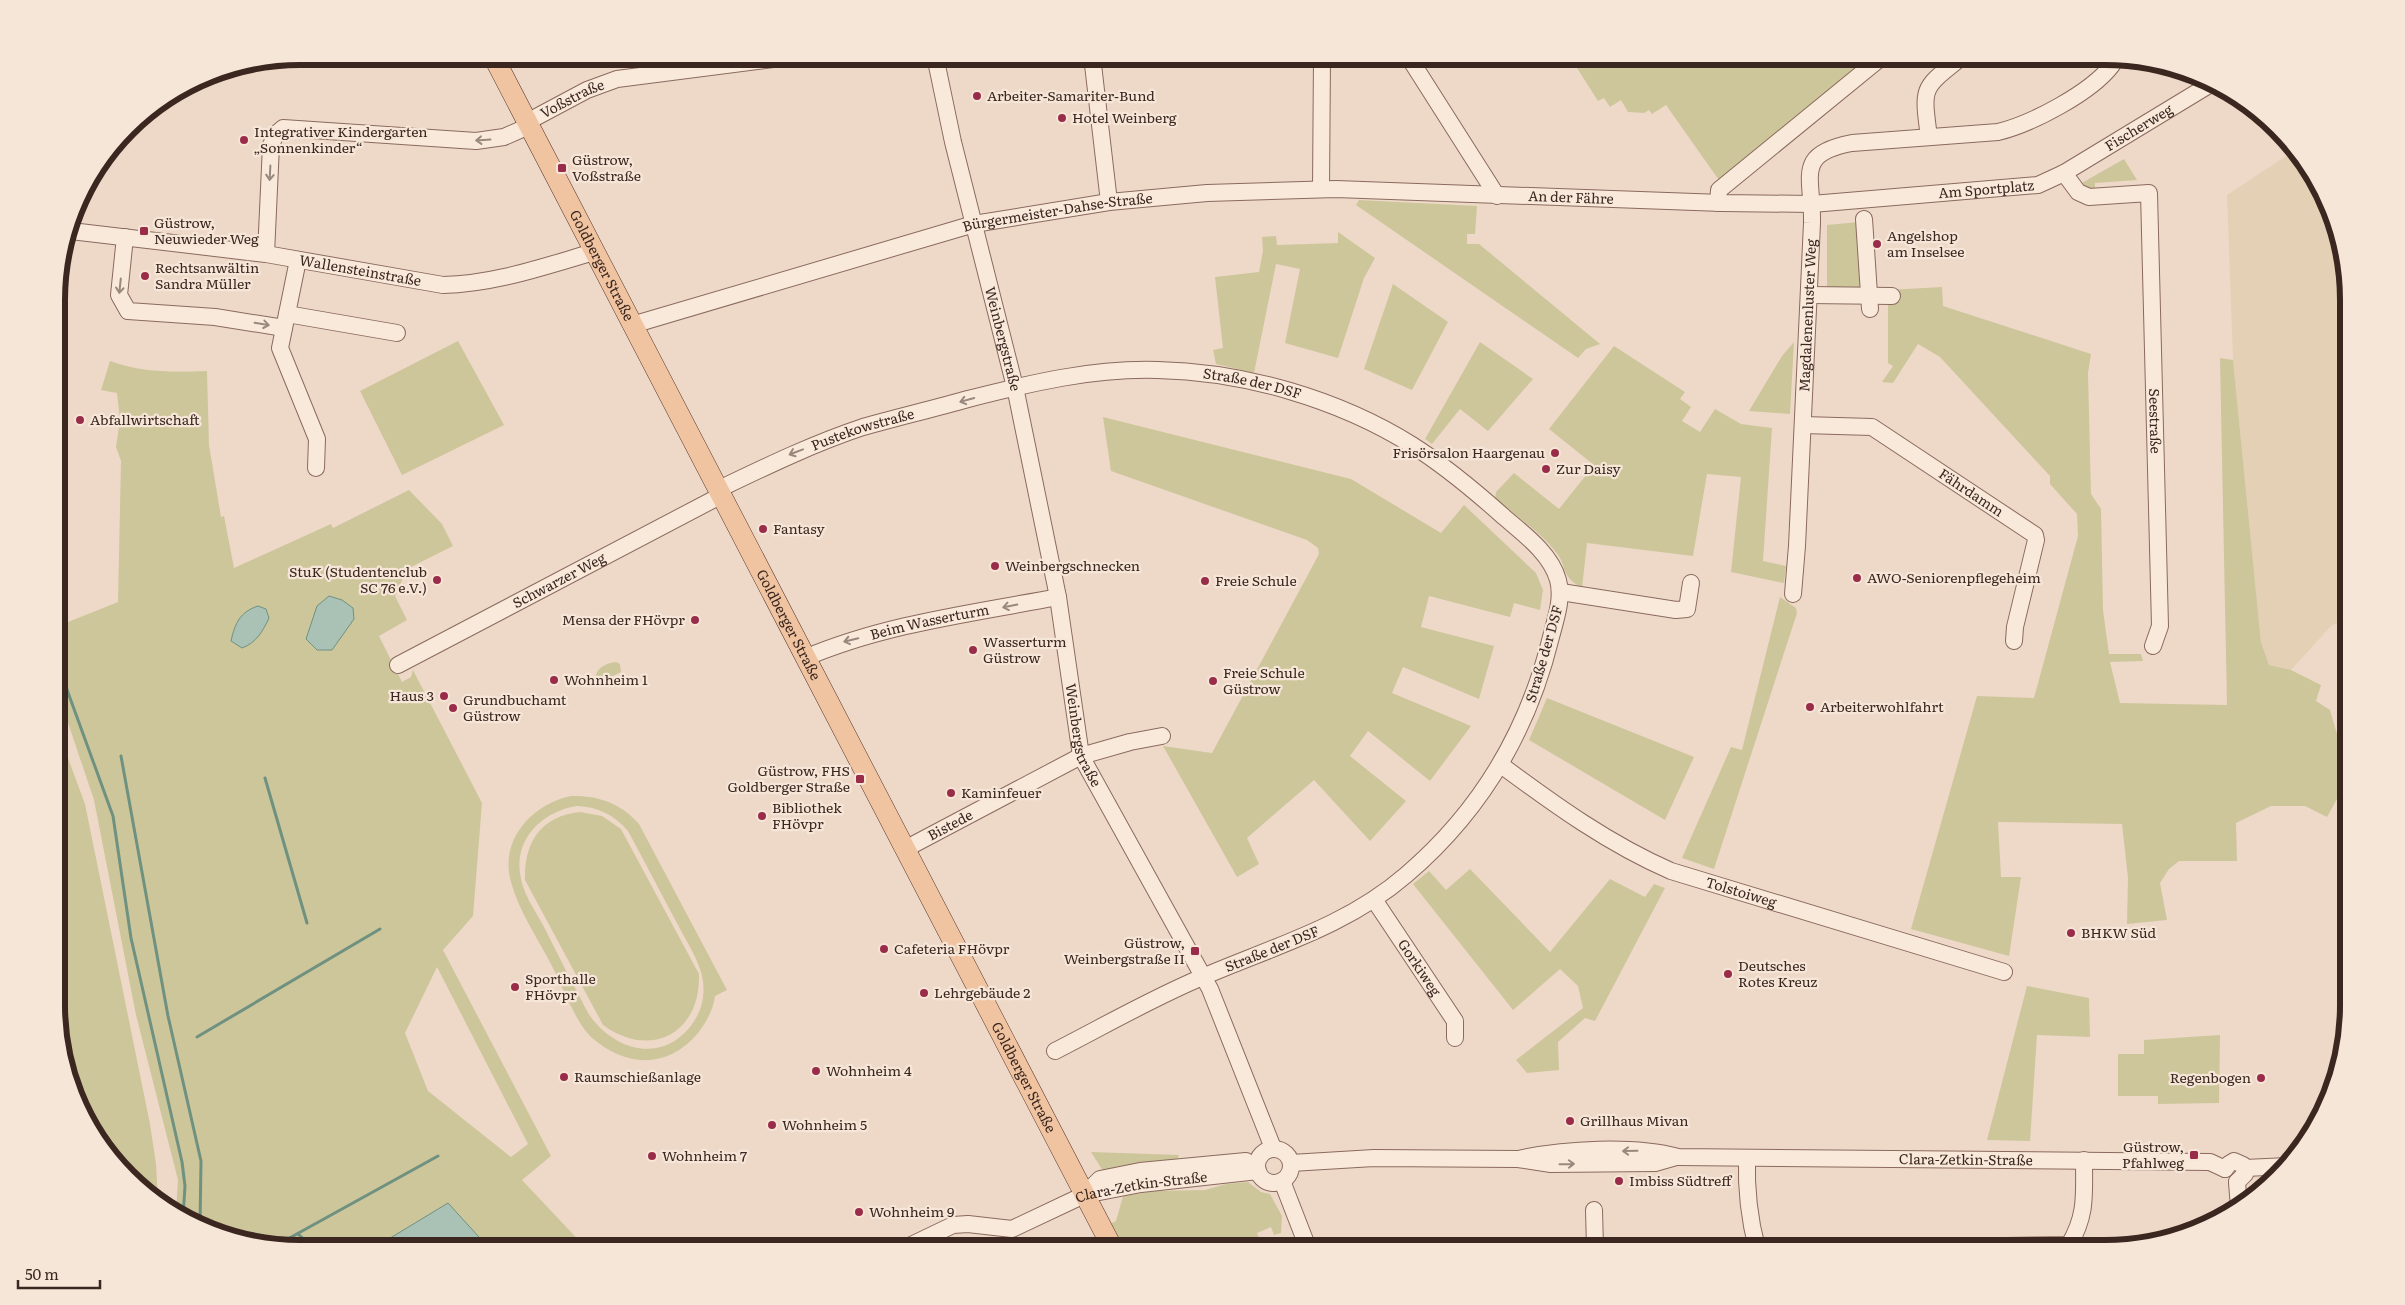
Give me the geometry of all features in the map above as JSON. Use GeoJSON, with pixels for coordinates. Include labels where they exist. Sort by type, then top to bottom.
{"type":"FeatureCollection","features":[{"type":"Feature","properties":{"kind":"main road","name":"Goldberger Straße"},"geometry":{"type":"LineString","coordinates":[[498,65],[1109,1240]]}},
{"type":"Feature","properties":{"kind":"street","name":"Voßstraße"},"geometry":{"type":"LineString","coordinates":[[266,254],[271,144],[276,134],[283,128],[476,141],[504,137],[588,90],[617,79],[727,65]]}},
{"type":"Feature","properties":{"kind":"street","name":"Weinbergstraße"},"geometry":{"type":"LineString","coordinates":[[937,65],[953,142],[1014,387],[1058,597],[1081,756],[1203,976],[1222,1017],[1273,1148]]}},
{"type":"Feature","properties":{"kind":"street"},"geometry":{"type":"LineString","coordinates":[[1093,65],[1110,202]]}},
{"type":"Feature","properties":{"kind":"street"},"geometry":{"type":"LineString","coordinates":[[1321,190],[1322,65]]}},
{"type":"Feature","properties":{"kind":"street"},"geometry":{"type":"LineString","coordinates":[[1414,65],[1497,196]]}},
{"type":"Feature","properties":{"kind":"street"},"geometry":{"type":"LineString","coordinates":[[1718,203],[1719,190],[1872,65]]}},
{"type":"Feature","properties":{"kind":"street"},"geometry":{"type":"LineString","coordinates":[[1929,138],[1925,95],[1935,79],[1952,65]]}},
{"type":"Feature","properties":{"kind":"street","name":"Magdalenenluster Weg"},"geometry":{"type":"LineString","coordinates":[[1793,594],[1809,295],[1812,204],[1809,170],[1818,154],[1832,147],[1852,143],[1998,132],[2019,127],[2103,77],[2112,65]]}},
{"type":"Feature","properties":{"kind":"street","name":"Fischerweg"},"geometry":{"type":"LineString","coordinates":[[2064,174],[2205,87]]}},
{"type":"Feature","properties":{"kind":"street","name":"Seestraße"},"geometry":{"type":"LineString","coordinates":[[2064,174],[2078,192],[2089,196],[2149,193],[2160,626],[2153,646]]}},
{"type":"Feature","properties":{"kind":"street","name":"Am Sportplatz"},"geometry":{"type":"LineString","coordinates":[[1812,204],[2038,185],[2064,174]]}},
{"type":"Feature","properties":{"kind":"street","name":"Bürgermeister-Dahse-Straße"},"geometry":{"type":"LineString","coordinates":[[632,325],[974,224],[1110,202],[1207,193],[1321,190],[1497,196]]}},
{"type":"Feature","properties":{"kind":"street","name":"An der Fähre"},"geometry":{"type":"LineString","coordinates":[[1497,196],[1812,204]]}},
{"type":"Feature","properties":{"kind":"street"},"geometry":{"type":"LineString","coordinates":[[1864,219],[1869,302]]}},
{"type":"Feature","properties":{"kind":"street","name":"Wallensteinstraße"},"geometry":{"type":"LineString","coordinates":[[75,232],[266,254],[453,285],[508,276],[594,252]]}},
{"type":"Feature","properties":{"kind":"street"},"geometry":{"type":"LineString","coordinates":[[125,238],[119,295],[128,311],[286,321],[397,333]]}},
{"type":"Feature","properties":{"kind":"street"},"geometry":{"type":"LineString","coordinates":[[298,260],[280,348],[317,439],[316,468]]}},
{"type":"Feature","properties":{"kind":"street"},"geometry":{"type":"LineString","coordinates":[[1809,295],[1869,302],[1892,296]]}},
{"type":"Feature","properties":{"kind":"street","name":"Straße der DSF"},"geometry":{"type":"LineString","coordinates":[[1014,387],[1101,371],[1158,370],[1256,383],[1330,406],[1392,433],[1455,475],[1512,523],[1549,560],[1556,574],[1561,592],[1547,654],[1534,696],[1501,765],[1482,793],[1437,847],[1374,900],[1332,924],[1292,942],[1203,976],[1055,1051]]}},
{"type":"Feature","properties":{"kind":"street","name":"Pustekowstraße"},"geometry":{"type":"LineString","coordinates":[[719,493],[788,455],[863,427],[1014,387]]}},
{"type":"Feature","properties":{"kind":"street","name":"Fährdamm"},"geometry":{"type":"LineString","coordinates":[[1803,425],[1872,428],[2035,535],[2036,540],[2015,627],[2014,641]]}},
{"type":"Feature","properties":{"kind":"street","name":"Schwarzer Weg"},"geometry":{"type":"LineString","coordinates":[[398,666],[719,493]]}},
{"type":"Feature","properties":{"kind":"street"},"geometry":{"type":"LineString","coordinates":[[1561,592],[1676,610],[1687,609],[1692,583]]}},
{"type":"Feature","properties":{"kind":"street","name":"Beim Wasserturm"},"geometry":{"type":"LineString","coordinates":[[805,658],[840,643],[942,619],[1058,597]]}},
{"type":"Feature","properties":{"kind":"street","name":"Bistede"},"geometry":{"type":"LineString","coordinates":[[905,849],[1081,756],[1130,742],[1162,736]]}},
{"type":"Feature","properties":{"kind":"street","name":"Tolstoiweg"},"geometry":{"type":"LineString","coordinates":[[1501,765],[1579,821],[1644,858],[1672,871],[2004,972]]}},
{"type":"Feature","properties":{"kind":"street","name":"Gorkiweg"},"geometry":{"type":"LineString","coordinates":[[1374,900],[1455,1021],[1454,1038]]}},
{"type":"Feature","properties":{"kind":"street"},"geometry":{"type":"LineString","coordinates":[[1273,1148],[1285,1152],[1291,1162],[1291,1172],[1282,1181],[1268,1182],[1257,1166],[1264,1151],[1273,1148]]}},
{"type":"Feature","properties":{"kind":"street","name":"Clara-Zetkin-Straße"},"geometry":{"type":"LineString","coordinates":[[1291,1162],[1374,1158],[1518,1159],[1551,1164],[1655,1163],[1678,1156],[2210,1162],[2225,1169],[2228,1164],[2234,1161],[2241,1163],[2241,1175],[2273,1169]]}},
{"type":"Feature","properties":{"kind":"street"},"geometry":{"type":"LineString","coordinates":[[1747,1158],[1747,1194],[1755,1240]]}},
{"type":"Feature","properties":{"kind":"street"},"geometry":{"type":"LineString","coordinates":[[2072,1240],[2080,1227],[2084,1160]]}},
{"type":"Feature","properties":{"kind":"street","name":"Clara-Zetkin-Straße"},"geometry":{"type":"LineString","coordinates":[[1084,1195],[1257,1166]]}},
{"type":"Feature","properties":{"kind":"street"},"geometry":{"type":"LineString","coordinates":[[2240,1197],[2241,1175]]}},
{"type":"Feature","properties":{"kind":"street"},"geometry":{"type":"LineString","coordinates":[[1282,1181],[1305,1240]]}},
{"type":"Feature","properties":{"kind":"street"},"geometry":{"type":"LineString","coordinates":[[922,1240],[953,1225],[968,1224],[1012,1229],[1084,1195]]}},
{"type":"Feature","properties":{"kind":"street"},"geometry":{"type":"LineString","coordinates":[[1594,1210],[1595,1240]]}},
{"type":"Feature","properties":{"kind":"shaded area"},"geometry":{"type":"Polygon","coordinates":[[[1572,65],[1862,65],[1721,183],[1666,105],[1652,114],[1649,110],[1644,113],[1628,112],[1621,100],[1610,107],[1604,98],[1598,101],[1577,68],[1572,65]]]}},
{"type":"Feature","properties":{"kind":"shaded area"},"geometry":{"type":"Polygon","coordinates":[[[2289,154],[2309,182],[2328,224],[2338,269],[2340,300],[2340,621],[2331,626],[2291,670],[2269,665],[2261,642],[2233,360],[2227,195],[2289,154]]]}},
{"type":"Feature","properties":{"kind":"shaded area"},"geometry":{"type":"Polygon","coordinates":[[[2124,159],[2137,180],[2095,183],[2095,192],[2080,184],[2124,159]]]}},
{"type":"Feature","properties":{"kind":"shaded area"},"geometry":{"type":"Polygon","coordinates":[[[1359,200],[1477,206],[1475,234],[1467,234],[1467,244],[1479,244],[1600,344],[1586,349],[1578,358],[1356,205],[1359,200]]]}},
{"type":"Feature","properties":{"kind":"shaded area"},"geometry":{"type":"Polygon","coordinates":[[[1859,222],[1861,288],[1827,289],[1827,225],[1859,222]]]}},
{"type":"Feature","properties":{"kind":"shaded area"},"geometry":{"type":"Polygon","coordinates":[[[1338,232],[1375,258],[1364,278],[1338,358],[1285,343],[1300,269],[1276,264],[1254,373],[1216,364],[1213,350],[1223,348],[1215,277],[1259,272],[1263,251],[1262,237],[1276,236],[1277,245],[1338,243],[1338,232]]]}},
{"type":"Feature","properties":{"kind":"shaded area"},"geometry":{"type":"Polygon","coordinates":[[[1393,284],[1448,322],[1412,390],[1364,369],[1393,284]]]}},
{"type":"Feature","properties":{"kind":"shaded area"},"geometry":{"type":"Polygon","coordinates":[[[1942,287],[1943,306],[2091,354],[2088,373],[2091,494],[2101,509],[2103,610],[2109,654],[2141,654],[2143,661],[2110,662],[2120,703],[2227,705],[2220,358],[2233,360],[2261,642],[2269,665],[2291,670],[2321,685],[2316,701],[2330,710],[2340,744],[2340,793],[2327,817],[2305,806],[2271,806],[2236,823],[2237,861],[2179,861],[2169,869],[2160,883],[2167,920],[2127,924],[2128,878],[2122,824],[1998,822],[2001,877],[2021,877],[2009,956],[1911,929],[1977,696],[2034,698],[2078,536],[2077,514],[2050,484],[2050,476],[1940,357],[1918,344],[1893,383],[1882,382],[1893,366],[1888,363],[1888,290],[1942,287]]]}},
{"type":"Feature","properties":{"kind":"shaded area"},"geometry":{"type":"Polygon","coordinates":[[[458,341],[504,425],[402,475],[360,391],[458,341]]]}},
{"type":"Feature","properties":{"kind":"shaded area"},"geometry":{"type":"Polygon","coordinates":[[[1480,342],[1533,379],[1488,431],[1460,409],[1432,444],[1425,439],[1480,342]]]}},
{"type":"Feature","properties":{"kind":"shaded area"},"geometry":{"type":"Polygon","coordinates":[[[1794,342],[1790,414],[1749,411],[1782,356],[1794,342]]]}},
{"type":"Feature","properties":{"kind":"shaded area"},"geometry":{"type":"Polygon","coordinates":[[[1614,346],[1685,392],[1680,399],[1691,407],[1682,421],[1700,432],[1715,409],[1741,424],[1772,428],[1763,561],[1786,566],[1784,583],[1731,572],[1741,477],[1707,474],[1693,556],[1587,543],[1582,588],[1567,575],[1559,556],[1549,544],[1495,499],[1496,492],[1514,473],[1559,509],[1594,465],[1549,429],[1614,346]]]}},
{"type":"Feature","properties":{"kind":"shaded area"},"geometry":{"type":"Polygon","coordinates":[[[110,361],[146,370],[207,371],[209,445],[221,517],[224,516],[234,568],[331,524],[333,528],[409,490],[442,524],[453,546],[407,569],[395,596],[407,620],[379,636],[402,682],[411,677],[413,670],[482,803],[473,916],[443,950],[551,1156],[522,1180],[579,1240],[300,1240],[269,1238],[224,1228],[176,1205],[178,1180],[136,1015],[94,800],[65,714],[65,623],[118,602],[121,461],[116,447],[120,420],[117,393],[101,390],[110,361]],[[437,967],[405,1033],[428,1091],[511,1157],[528,1144],[437,967]]]}},
{"type":"Feature","properties":{"kind":"shaded area"},"geometry":{"type":"Polygon","coordinates":[[[1103,417],[1351,479],[1441,533],[1464,505],[1536,573],[1543,590],[1540,610],[1514,603],[1510,617],[1429,596],[1421,627],[1494,646],[1479,699],[1403,667],[1392,693],[1471,726],[1430,781],[1368,731],[1350,756],[1406,801],[1370,841],[1314,780],[1247,838],[1259,864],[1237,877],[1163,746],[1212,753],[1319,554],[1318,548],[1307,540],[1111,471],[1103,417]]]}},
{"type":"Feature","properties":{"kind":"shaded area"},"geometry":{"type":"Polygon","coordinates":[[[329,596],[342,600],[353,608],[354,619],[332,650],[317,650],[306,639],[317,606],[329,596]]]}},
{"type":"Feature","properties":{"kind":"shaded area"},"geometry":{"type":"Polygon","coordinates":[[[1780,597],[1796,608],[1797,613],[1714,869],[1682,858],[1731,747],[1742,750],[1780,597]]]}},
{"type":"Feature","properties":{"kind":"shaded area"},"geometry":{"type":"Polygon","coordinates":[[[258,606],[266,609],[269,618],[258,636],[242,648],[231,641],[234,629],[239,619],[247,611],[258,606]]]}},
{"type":"Feature","properties":{"kind":"shaded area"},"geometry":{"type":"Polygon","coordinates":[[[616,662],[620,664],[621,672],[605,680],[597,679],[597,672],[601,668],[606,664],[616,662]]]}},
{"type":"Feature","properties":{"kind":"shaded area"},"geometry":{"type":"Polygon","coordinates":[[[1547,698],[1694,757],[1665,820],[1529,740],[1547,698]]]}},
{"type":"Feature","properties":{"kind":"shaded area"},"geometry":{"type":"Polygon","coordinates":[[[65,750],[85,804],[150,1124],[156,1164],[157,1191],[123,1160],[105,1136],[89,1109],[73,1066],[67,1036],[65,1005],[65,750]]]}},
{"type":"Feature","properties":{"kind":"shaded area"},"geometry":{"type":"Polygon","coordinates":[[[571,796],[599,799],[624,811],[639,824],[727,990],[715,996],[709,1015],[698,1033],[686,1045],[674,1053],[646,1060],[632,1059],[618,1055],[591,1037],[575,1014],[519,904],[511,882],[509,867],[510,852],[514,838],[532,816],[543,807],[571,796]],[[577,806],[565,809],[543,820],[527,837],[522,848],[520,860],[523,887],[588,1013],[598,1025],[610,1036],[636,1048],[650,1049],[664,1046],[678,1039],[690,1027],[699,1011],[703,999],[703,981],[699,966],[628,831],[617,820],[606,813],[592,808],[577,806]]]}},
{"type":"Feature","properties":{"kind":"shaded area"},"geometry":{"type":"Polygon","coordinates":[[[580,812],[602,816],[621,829],[699,974],[697,995],[692,1012],[682,1025],[670,1035],[655,1040],[639,1040],[621,1035],[603,1025],[525,880],[525,866],[528,854],[538,833],[545,825],[555,819],[580,812]]]}},
{"type":"Feature","properties":{"kind":"shaded area"},"geometry":{"type":"Polygon","coordinates":[[[1470,869],[1550,952],[1610,879],[1645,897],[1654,884],[1665,888],[1595,1021],[1585,1018],[1558,1042],[1559,1070],[1527,1073],[1516,1060],[1583,1008],[1578,986],[1560,969],[1513,1010],[1413,884],[1429,871],[1446,890],[1470,869]]]}},
{"type":"Feature","properties":{"kind":"shaded area"},"geometry":{"type":"Polygon","coordinates":[[[2027,986],[2089,998],[2090,1037],[2037,1035],[2030,1141],[1987,1140],[2027,986]]]}},
{"type":"Feature","properties":{"kind":"shaded area"},"geometry":{"type":"Polygon","coordinates":[[[2220,1035],[2219,1103],[2158,1104],[2158,1096],[2118,1096],[2118,1054],[2144,1054],[2144,1040],[2220,1035]]]}},
{"type":"Feature","properties":{"kind":"shaded area"},"geometry":{"type":"Polygon","coordinates":[[[1091,1152],[1179,1155],[1176,1164],[1103,1171],[1091,1152]]]}},
{"type":"Feature","properties":{"kind":"shaded area"},"geometry":{"type":"Polygon","coordinates":[[[1248,1182],[1261,1192],[1270,1194],[1282,1216],[1281,1233],[1274,1235],[1271,1227],[1257,1233],[1260,1240],[1116,1240],[1108,1225],[1116,1221],[1123,1196],[1156,1191],[1205,1190],[1226,1184],[1248,1182]]]}},
{"type":"Feature","properties":{"kind":"shaded area"},"geometry":{"type":"Polygon","coordinates":[[[448,1203],[479,1237],[478,1240],[387,1240],[448,1203]]]}},
{"type":"Feature","properties":{"kind":"waterway"},"geometry":{"type":"LineString","coordinates":[[65,684],[113,816],[131,938],[182,1162],[185,1186],[183,1210]]}},
{"type":"Feature","properties":{"kind":"waterway"},"geometry":{"type":"LineString","coordinates":[[121,756],[168,1016],[201,1161],[200,1218]]}},
{"type":"Feature","properties":{"kind":"waterway"},"geometry":{"type":"LineString","coordinates":[[265,778],[307,923]]}},
{"type":"Feature","properties":{"kind":"waterway"},"geometry":{"type":"LineString","coordinates":[[197,1037],[380,929]]}},
{"type":"Feature","properties":{"kind":"waterway"},"geometry":{"type":"LineString","coordinates":[[287,1239],[438,1156]]}},
{"type":"Feature","properties":{"kind":"waterway"},"geometry":{"type":"LineString","coordinates":[[298,1234],[305,1240]]}},
{"type":"Feature","properties":{"kind":"place","name":"Arbeiter-Samariter-Bund"},"geometry":{"type":"Point","coordinates":[977,96]}},
{"type":"Feature","properties":{"kind":"place","name":"Hotel Weinberg"},"geometry":{"type":"Point","coordinates":[1062,118]}},
{"type":"Feature","properties":{"kind":"place","name":"Integrativer Kindergarten „Sonnenkinder“"},"geometry":{"type":"Point","coordinates":[244,140]}},
{"type":"Feature","properties":{"kind":"place","name":"Güstrow, Voßstraße"},"geometry":{"type":"Point","coordinates":[562,168]}},
{"type":"Feature","properties":{"kind":"place","name":"Güstrow, Neuwieder Weg"},"geometry":{"type":"Point","coordinates":[144,231]}},
{"type":"Feature","properties":{"kind":"place","name":"Angelshop am Inselsee"},"geometry":{"type":"Point","coordinates":[1877,244]}},
{"type":"Feature","properties":{"kind":"place","name":"Rechtsanwältin Sandra Müller"},"geometry":{"type":"Point","coordinates":[145,276]}},
{"type":"Feature","properties":{"kind":"place","name":"Abfallwirtschaft"},"geometry":{"type":"Point","coordinates":[80,420]}},
{"type":"Feature","properties":{"kind":"place","name":"Frisörsalon Haargenau"},"geometry":{"type":"Point","coordinates":[1555,453]}},
{"type":"Feature","properties":{"kind":"place","name":"Zur Daisy"},"geometry":{"type":"Point","coordinates":[1546,469]}},
{"type":"Feature","properties":{"kind":"place","name":"Fantasy"},"geometry":{"type":"Point","coordinates":[763,529]}},
{"type":"Feature","properties":{"kind":"place","name":"Weinbergschnecken"},"geometry":{"type":"Point","coordinates":[995,566]}},
{"type":"Feature","properties":{"kind":"place","name":"AWO-Seniorenpflegeheim"},"geometry":{"type":"Point","coordinates":[1857,578]}},
{"type":"Feature","properties":{"kind":"place","name":"StuK (Studentenclub SC 76 e.V.)"},"geometry":{"type":"Point","coordinates":[437,580]}},
{"type":"Feature","properties":{"kind":"place","name":"Freie Schule"},"geometry":{"type":"Point","coordinates":[1205,581]}},
{"type":"Feature","properties":{"kind":"place","name":"Mensa der FHövpr"},"geometry":{"type":"Point","coordinates":[695,620]}},
{"type":"Feature","properties":{"kind":"place","name":"Wasserturm Güstrow"},"geometry":{"type":"Point","coordinates":[973,650]}},
{"type":"Feature","properties":{"kind":"place","name":"Wohnheim 1"},"geometry":{"type":"Point","coordinates":[554,680]}},
{"type":"Feature","properties":{"kind":"place","name":"Freie Schule Güstrow"},"geometry":{"type":"Point","coordinates":[1213,681]}},
{"type":"Feature","properties":{"kind":"place","name":"Haus 3"},"geometry":{"type":"Point","coordinates":[444,696]}},
{"type":"Feature","properties":{"kind":"place","name":"Arbeiterwohlfahrt"},"geometry":{"type":"Point","coordinates":[1810,707]}},
{"type":"Feature","properties":{"kind":"place","name":"Grundbuchamt Güstrow"},"geometry":{"type":"Point","coordinates":[453,708]}},
{"type":"Feature","properties":{"kind":"place","name":"Güstrow, FHS Goldberger Straße"},"geometry":{"type":"Point","coordinates":[860,779]}},
{"type":"Feature","properties":{"kind":"place","name":"Kaminfeuer"},"geometry":{"type":"Point","coordinates":[951,793]}},
{"type":"Feature","properties":{"kind":"place","name":"Bibliothek FHövpr"},"geometry":{"type":"Point","coordinates":[762,816]}},
{"type":"Feature","properties":{"kind":"place","name":"BHKW Süd"},"geometry":{"type":"Point","coordinates":[2071,933]}},
{"type":"Feature","properties":{"kind":"place","name":"Cafeteria FHövpr"},"geometry":{"type":"Point","coordinates":[884,949]}},
{"type":"Feature","properties":{"kind":"place","name":"Güstrow, Weinbergstraße II"},"geometry":{"type":"Point","coordinates":[1195,951]}},
{"type":"Feature","properties":{"kind":"place","name":"Deutsches Rotes Kreuz"},"geometry":{"type":"Point","coordinates":[1728,974]}},
{"type":"Feature","properties":{"kind":"place","name":"Sporthalle FHövpr"},"geometry":{"type":"Point","coordinates":[515,987]}},
{"type":"Feature","properties":{"kind":"place","name":"Lehrgebäude 2"},"geometry":{"type":"Point","coordinates":[924,993]}},
{"type":"Feature","properties":{"kind":"place","name":"Wohnheim 4"},"geometry":{"type":"Point","coordinates":[816,1071]}},
{"type":"Feature","properties":{"kind":"place","name":"Raumschießanlage"},"geometry":{"type":"Point","coordinates":[564,1077]}},
{"type":"Feature","properties":{"kind":"place","name":"Regenbogen"},"geometry":{"type":"Point","coordinates":[2261,1078]}},
{"type":"Feature","properties":{"kind":"place","name":"Grillhaus Mivan"},"geometry":{"type":"Point","coordinates":[1570,1121]}},
{"type":"Feature","properties":{"kind":"place","name":"Wohnheim 5"},"geometry":{"type":"Point","coordinates":[772,1125]}},
{"type":"Feature","properties":{"kind":"place","name":"Güstrow, Pfahlweg"},"geometry":{"type":"Point","coordinates":[2194,1155]}},
{"type":"Feature","properties":{"kind":"place","name":"Wohnheim 7"},"geometry":{"type":"Point","coordinates":[652,1156]}},
{"type":"Feature","properties":{"kind":"place","name":"Imbiss Südtreff"},"geometry":{"type":"Point","coordinates":[1619,1181]}},
{"type":"Feature","properties":{"kind":"place","name":"Wohnheim 9"},"geometry":{"type":"Point","coordinates":[859,1212]}}]}
